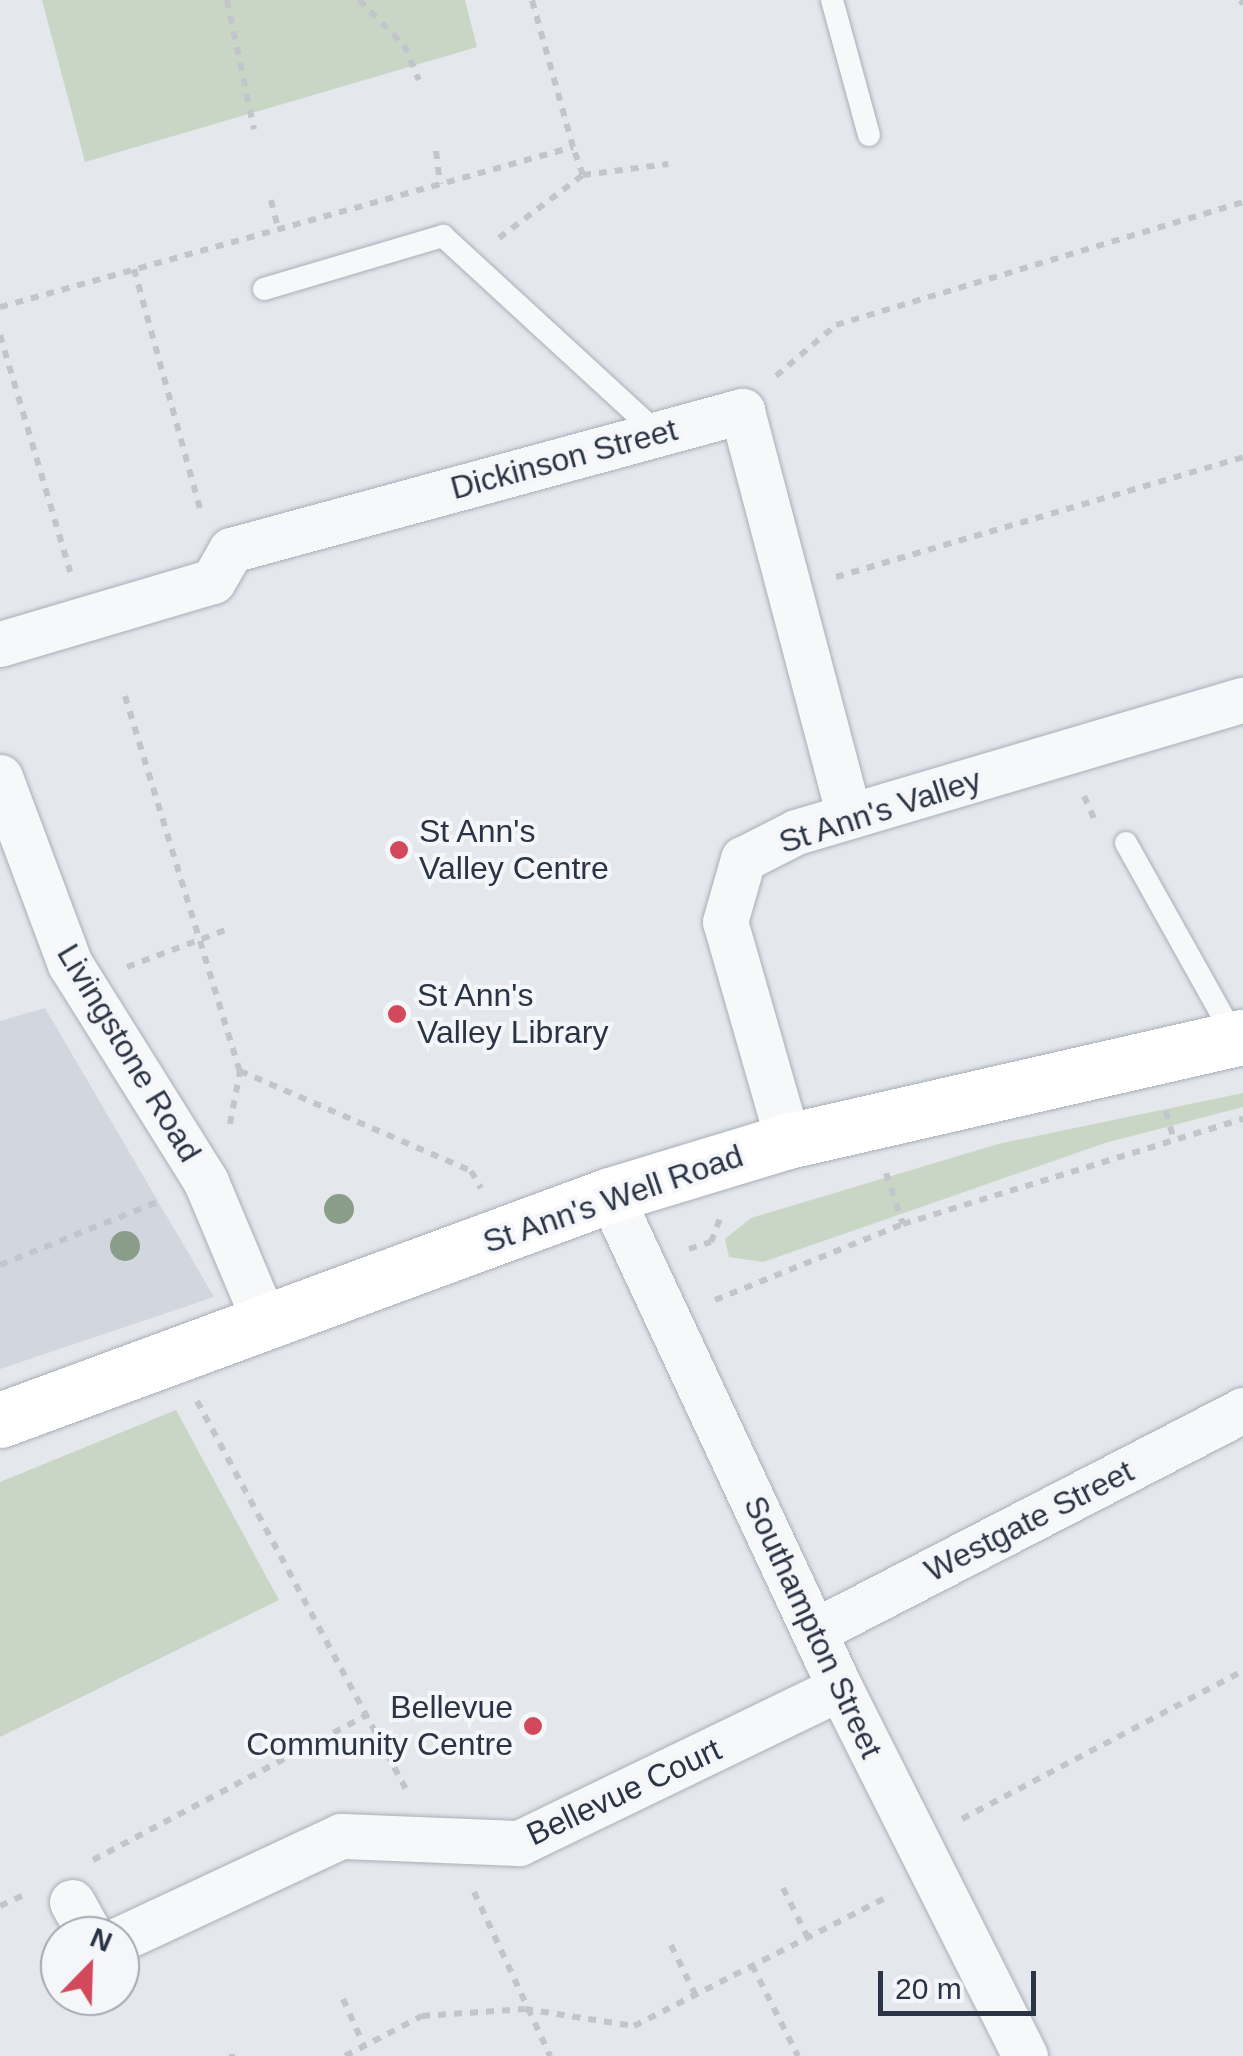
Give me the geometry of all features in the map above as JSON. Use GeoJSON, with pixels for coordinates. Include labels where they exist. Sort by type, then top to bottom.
{"type":"FeatureCollection","features":[{"type":"Feature","properties":{"kind":"street","name":"Dickinson Street"},"geometry":{"type":"LineString","coordinates":[[0,644],[213,580],[230,550],[742,411]]}},
{"type":"Feature","properties":{"kind":"street"},"geometry":{"type":"LineString","coordinates":[[742,411],[786,591],[849,816]]}},
{"type":"Feature","properties":{"kind":"street","name":"St Ann's Valley"},"geometry":{"type":"LineString","coordinates":[[788,1140],[725,922],[730,882],[743,859],[849,816],[1243,700]]}},
{"type":"Feature","properties":{"kind":"street","name":"Livingstone Road"},"geometry":{"type":"LineString","coordinates":[[0,777],[70,964],[206,1182],[266,1326]]}},
{"type":"Feature","properties":{"kind":"street","name":"St Ann's Well Road"},"geometry":{"type":"LineString","coordinates":[[0,1420],[266,1326],[610,1194],[788,1140],[1239,1037]]}},
{"type":"Feature","properties":{"kind":"street","name":"Southampton Street"},"geometry":{"type":"LineString","coordinates":[[610,1194],[840,1688],[1025,2056]]}},
{"type":"Feature","properties":{"kind":"street","name":"Westgate Street"},"geometry":{"type":"LineString","coordinates":[[815,1631],[1243,1410]]}},
{"type":"Feature","properties":{"kind":"street","name":"Bellevue Court"},"geometry":{"type":"LineString","coordinates":[[140,1931],[341,1836],[519,1843],[840,1688]]}},
{"type":"Feature","properties":{"kind":"lane"},"geometry":{"type":"LineString","coordinates":[[832,0],[869,135]]}},
{"type":"Feature","properties":{"kind":"lane"},"geometry":{"type":"LineString","coordinates":[[264,289],[444,236],[658,434]]}},
{"type":"Feature","properties":{"kind":"lane"},"geometry":{"type":"LineString","coordinates":[[1126,843],[1239,1037]]}},
{"type":"Feature","properties":{"kind":"path"},"geometry":{"type":"LineString","coordinates":[[227,0],[254,130]]}},
{"type":"Feature","properties":{"kind":"path"},"geometry":{"type":"LineString","coordinates":[[358,0],[404,45],[420,80]]}},
{"type":"Feature","properties":{"kind":"path"},"geometry":{"type":"LineString","coordinates":[[532,0],[583,174]]}},
{"type":"Feature","properties":{"kind":"path"},"geometry":{"type":"LineString","coordinates":[[0,308],[574,147]]}},
{"type":"Feature","properties":{"kind":"path"},"geometry":{"type":"LineString","coordinates":[[436,151],[440,184]]}},
{"type":"Feature","properties":{"kind":"path"},"geometry":{"type":"LineString","coordinates":[[470,260],[583,174],[668,164]]}},
{"type":"Feature","properties":{"kind":"path"},"geometry":{"type":"LineString","coordinates":[[271,200],[278,229]]}},
{"type":"Feature","properties":{"kind":"path"},"geometry":{"type":"LineString","coordinates":[[742,411],[836,325],[1243,202]]}},
{"type":"Feature","properties":{"kind":"path"},"geometry":{"type":"LineString","coordinates":[[134,270],[200,513]]}},
{"type":"Feature","properties":{"kind":"path"},"geometry":{"type":"LineString","coordinates":[[0,334],[82,617]]}},
{"type":"Feature","properties":{"kind":"path"},"geometry":{"type":"LineString","coordinates":[[786,591],[1243,457]]}},
{"type":"Feature","properties":{"kind":"path"},"geometry":{"type":"LineString","coordinates":[[125,696],[240,1071],[228,1133]]}},
{"type":"Feature","properties":{"kind":"path"},"geometry":{"type":"LineString","coordinates":[[1065,753],[1102,836],[1126,843]]}},
{"type":"Feature","properties":{"kind":"path"},"geometry":{"type":"LineString","coordinates":[[134,963],[231,928]]}},
{"type":"Feature","properties":{"kind":"path"},"geometry":{"type":"LineString","coordinates":[[240,1071],[471,1171],[508,1232]]}},
{"type":"Feature","properties":{"kind":"path"},"geometry":{"type":"LineString","coordinates":[[715,1300],[903,1224],[1243,1119]]}},
{"type":"Feature","properties":{"kind":"path"},"geometry":{"type":"LineString","coordinates":[[1170,1123],[1172,1138]]}},
{"type":"Feature","properties":{"kind":"path"},"geometry":{"type":"LineString","coordinates":[[886,1176],[903,1224]]}},
{"type":"Feature","properties":{"kind":"path"},"geometry":{"type":"LineString","coordinates":[[0,1265],[206,1182]]}},
{"type":"Feature","properties":{"kind":"path"},"geometry":{"type":"LineString","coordinates":[[194,1396],[371,1714],[432,1840],[479,1898],[524,2009],[550,2056]]}},
{"type":"Feature","properties":{"kind":"path"},"geometry":{"type":"LineString","coordinates":[[345,2056],[422,2016],[524,2009],[634,2026],[807,1937],[924,1857],[1243,1671]]}},
{"type":"Feature","properties":{"kind":"path"},"geometry":{"type":"LineString","coordinates":[[0,1906],[70,1898],[371,1714]]}},
{"type":"Feature","properties":{"kind":"path"},"geometry":{"type":"LineString","coordinates":[[782,1888],[807,1937]]}},
{"type":"Feature","properties":{"kind":"path"},"geometry":{"type":"LineString","coordinates":[[671,1945],[696,1994]]}},
{"type":"Feature","properties":{"kind":"path"},"geometry":{"type":"LineString","coordinates":[[752,1965],[798,2056]]}},
{"type":"Feature","properties":{"kind":"path"},"geometry":{"type":"LineString","coordinates":[[343,1999],[364,2046]]}},
{"type":"Feature","properties":{"kind":"shaded area"},"geometry":{"type":"Polygon","coordinates":[[[45,1008],[214,1297],[0,1369],[0,1021],[45,1008]]]}},
{"type":"Feature","properties":{"kind":"green space"},"geometry":{"type":"Polygon","coordinates":[[[42,0],[465,0],[477,47],[85,162],[42,0]]]}},
{"type":"Feature","properties":{"kind":"green space"},"geometry":{"type":"Polygon","coordinates":[[[1243,1093],[1243,1107],[1105,1143],[763,1262],[729,1257],[725,1239],[751,1218],[998,1144],[1243,1093]]]}},
{"type":"Feature","properties":{"kind":"green space"},"geometry":{"type":"Polygon","coordinates":[[[176,1410],[279,1600],[0,1737],[0,1482],[176,1410]]]}},
{"type":"Feature","properties":{"kind":"place","name":"St Ann's Valley Centre"},"geometry":{"type":"Point","coordinates":[399,850]}},
{"type":"Feature","properties":{"kind":"place","name":"St Ann's Valley Library"},"geometry":{"type":"Point","coordinates":[397,1014]}},
{"type":"Feature","properties":{"kind":"place","name":"Bellevue Community Centre"},"geometry":{"type":"Point","coordinates":[533,1726]}}]}
